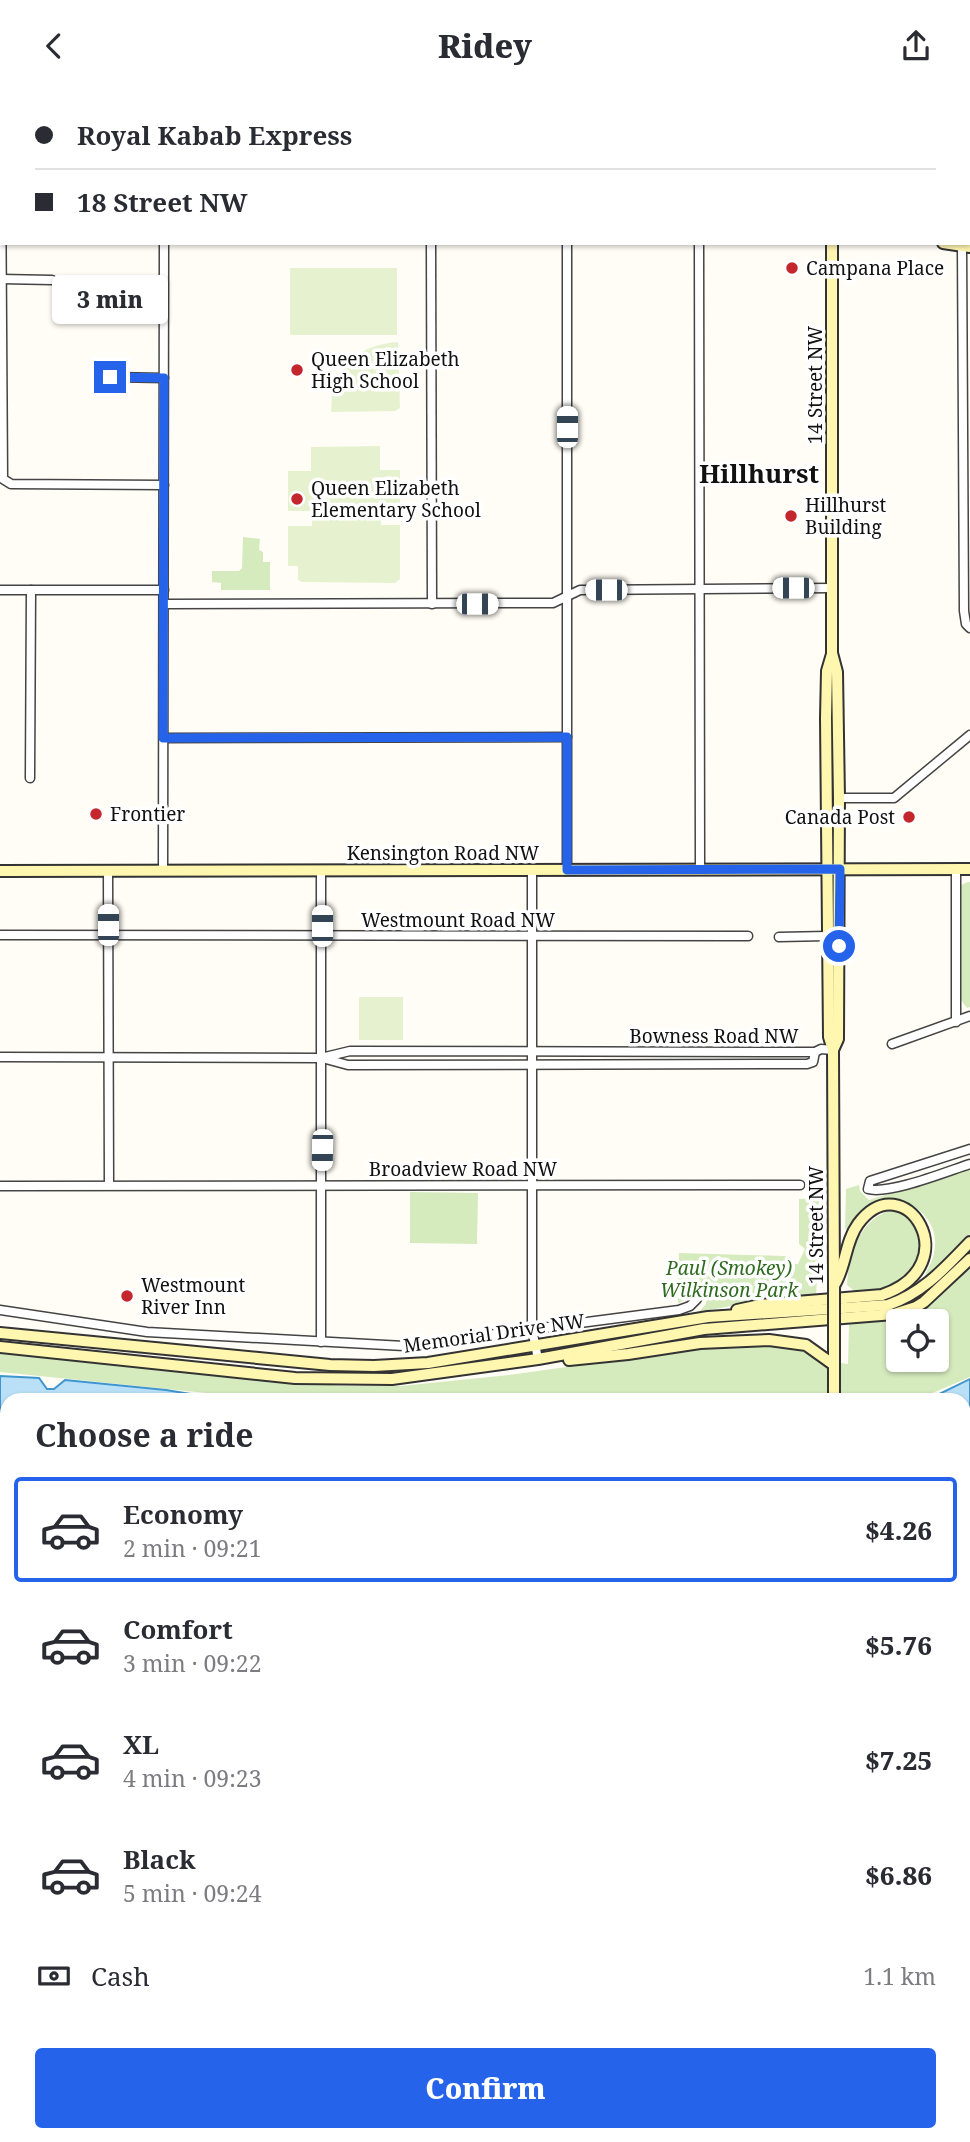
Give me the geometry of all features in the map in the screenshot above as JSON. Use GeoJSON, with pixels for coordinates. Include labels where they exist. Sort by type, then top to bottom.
{"type":"FeatureCollection","features":[{"type":"Feature","properties":{"kind":"main road","name":"14 Street NW"},"geometry":{"type":"LineString","coordinates":[[833,245],[832,653],[837,672],[840,869],[838,1039],[833,1050]]}},
{"type":"Feature","properties":{"kind":"main road","name":"14 Street NW"},"geometry":{"type":"LineString","coordinates":[[832,653],[827,671],[826,717],[829,1037],[833,1050],[834,1393]]}},
{"type":"Feature","properties":{"kind":"main road","name":"Kensington Road NW"},"geometry":{"type":"LineString","coordinates":[[0,871],[970,869]]}},
{"type":"Feature","properties":{"kind":"main road"},"geometry":{"type":"LineString","coordinates":[[708,1317],[760,1305],[881,1295],[897,1290],[917,1278],[928,1261],[932,1242],[926,1225],[917,1214],[906,1207],[888,1205],[872,1210],[852,1234],[842,1273],[834,1287]]}},
{"type":"Feature","properties":{"kind":"main road","name":"Memorial Drive NW"},"geometry":{"type":"LineString","coordinates":[[0,1332],[262,1359],[374,1366],[428,1363],[708,1317],[888,1305],[922,1289],[970,1242]]}},
{"type":"Feature","properties":{"kind":"main road","name":"Memorial Drive NW"},"geometry":{"type":"LineString","coordinates":[[0,1347],[295,1378],[361,1380],[421,1377],[735,1325],[894,1314],[924,1302],[970,1259]]}},
{"type":"Feature","properties":{"kind":"main road"},"geometry":{"type":"LineString","coordinates":[[543,1358],[563,1360],[700,1343],[769,1340],[806,1345],[834,1365]]}},
{"type":"Feature","properties":{"kind":"street"},"geometry":{"type":"LineString","coordinates":[[1,245],[3,479],[11,484],[164,485]]}},
{"type":"Feature","properties":{"kind":"street"},"geometry":{"type":"LineString","coordinates":[[163,871],[164,245]]}},
{"type":"Feature","properties":{"kind":"street"},"geometry":{"type":"LineString","coordinates":[[430,245],[432,604]]}},
{"type":"Feature","properties":{"kind":"street"},"geometry":{"type":"LineString","coordinates":[[567,245],[567,870]]}},
{"type":"Feature","properties":{"kind":"street"},"geometry":{"type":"LineString","coordinates":[[699,245],[700,869]]}},
{"type":"Feature","properties":{"kind":"street"},"geometry":{"type":"LineString","coordinates":[[966,247],[964,611],[966,624],[970,628]]}},
{"type":"Feature","properties":{"kind":"street"},"geometry":{"type":"LineString","coordinates":[[1,279],[52,280]]}},
{"type":"Feature","properties":{"kind":"street"},"geometry":{"type":"LineString","coordinates":[[110,377],[164,378]]}},
{"type":"Feature","properties":{"kind":"street"},"geometry":{"type":"LineString","coordinates":[[164,604],[553,603],[580,590],[832,588]]}},
{"type":"Feature","properties":{"kind":"street"},"geometry":{"type":"LineString","coordinates":[[0,590],[164,590]]}},
{"type":"Feature","properties":{"kind":"street"},"geometry":{"type":"LineString","coordinates":[[30,778],[31,590]]}},
{"type":"Feature","properties":{"kind":"street"},"geometry":{"type":"LineString","coordinates":[[839,798],[894,798],[970,735]]}},
{"type":"Feature","properties":{"kind":"street"},"geometry":{"type":"LineString","coordinates":[[163,738],[567,737]]}},
{"type":"Feature","properties":{"kind":"street"},"geometry":{"type":"LineString","coordinates":[[957,746],[970,746]]}},
{"type":"Feature","properties":{"kind":"street"},"geometry":{"type":"LineString","coordinates":[[956,869],[956,1022]]}},
{"type":"Feature","properties":{"kind":"street"},"geometry":{"type":"LineString","coordinates":[[532,870],[532,1329],[536,1346],[543,1358]]}},
{"type":"Feature","properties":{"kind":"street"},"geometry":{"type":"LineString","coordinates":[[108,871],[109,1185]]}},
{"type":"Feature","properties":{"kind":"street"},"geometry":{"type":"LineString","coordinates":[[321,871],[321,1342]]}},
{"type":"Feature","properties":{"kind":"street","name":"Westmount Road NW"},"geometry":{"type":"LineString","coordinates":[[0,935],[748,936]]}},
{"type":"Feature","properties":{"kind":"street"},"geometry":{"type":"LineString","coordinates":[[779,937],[827,936]]}},
{"type":"Feature","properties":{"kind":"street"},"geometry":{"type":"LineString","coordinates":[[892,1044],[970,1016]]}},
{"type":"Feature","properties":{"kind":"street"},"geometry":{"type":"LineString","coordinates":[[815,1052],[821,1049],[833,1050]]}},
{"type":"Feature","properties":{"kind":"street","name":"Bowness Road NW"},"geometry":{"type":"LineString","coordinates":[[0,1057],[322,1058],[350,1051],[815,1052],[813,1062],[807,1064],[532,1062],[348,1065],[322,1058]]}},
{"type":"Feature","properties":{"kind":"street"},"geometry":{"type":"LineString","coordinates":[[970,1149],[870,1181],[869,1189],[898,1187],[970,1164]]}},
{"type":"Feature","properties":{"kind":"street","name":"Broadview Road NW"},"geometry":{"type":"LineString","coordinates":[[0,1186],[800,1185]]}},
{"type":"Feature","properties":{"kind":"street"},"geometry":{"type":"LineString","coordinates":[[0,1310],[148,1332],[404,1346],[679,1310],[690,1306],[697,1299]]}},
{"type":"Feature","properties":{"kind":"green space"},"geometry":{"type":"Polygon","coordinates":[[[290,268],[397,268],[397,335],[290,335],[290,268]]]}},
{"type":"Feature","properties":{"kind":"green space"},"geometry":{"type":"Polygon","coordinates":[[[398,342],[400,408],[395,411],[331,412],[332,392],[337,378],[349,361],[377,346],[398,342]]]}},
{"type":"Feature","properties":{"kind":"green space"},"geometry":{"type":"Polygon","coordinates":[[[380,446],[380,470],[400,470],[400,510],[381,511],[381,525],[400,525],[400,579],[395,583],[298,580],[298,566],[288,566],[288,526],[312,526],[312,511],[288,511],[288,471],[311,471],[311,447],[380,446]]]}},
{"type":"Feature","properties":{"kind":"green space"},"geometry":{"type":"Polygon","coordinates":[[[243,537],[260,539],[259,550],[263,552],[263,562],[270,562],[270,590],[221,590],[221,583],[212,582],[212,571],[239,571],[242,568],[243,537]]]}},
{"type":"Feature","properties":{"kind":"green space"},"geometry":{"type":"Polygon","coordinates":[[[968,882],[970,1007],[967,1008],[961,1000],[961,885],[968,882]]]}},
{"type":"Feature","properties":{"kind":"green space"},"geometry":{"type":"Polygon","coordinates":[[[359,997],[403,997],[403,1040],[359,1040],[359,997]]]}},
{"type":"Feature","properties":{"kind":"green space"},"geometry":{"type":"Polygon","coordinates":[[[970,1169],[970,1234],[923,1281],[932,1261],[934,1235],[925,1216],[916,1208],[907,1203],[884,1201],[865,1210],[845,1230],[846,1189],[859,1185],[860,1191],[869,1200],[970,1169]]]}},
{"type":"Feature","properties":{"kind":"green space"},"geometry":{"type":"Polygon","coordinates":[[[410,1192],[478,1193],[477,1244],[410,1243],[410,1192]]]}},
{"type":"Feature","properties":{"kind":"green space","name":"Paul (Smokey) Wilkinson Park"},"geometry":{"type":"Polygon","coordinates":[[[819,1198],[819,1274],[816,1295],[768,1299],[699,1312],[706,1304],[708,1293],[696,1288],[690,1289],[685,1299],[678,1304],[679,1253],[784,1256],[790,1258],[790,1264],[798,1264],[805,1249],[799,1244],[799,1199],[819,1198]]]}},
{"type":"Feature","properties":{"kind":"green space"},"geometry":{"type":"Polygon","coordinates":[[[889,1211],[899,1211],[919,1223],[922,1260],[894,1284],[879,1290],[857,1293],[847,1285],[853,1251],[870,1223],[889,1211]]]}},
{"type":"Feature","properties":{"kind":"green space"},"geometry":{"type":"Polygon","coordinates":[[[970,1267],[970,1377],[932,1393],[206,1393],[0,1372],[0,1352],[341,1386],[401,1386],[509,1375],[717,1346],[775,1345],[805,1349],[816,1360],[848,1364],[849,1324],[886,1320],[886,1372],[949,1372],[949,1309],[922,1309],[970,1267]]]}},
{"type":"Feature","properties":{"kind":"water"},"geometry":{"type":"Polygon","coordinates":[[[0,1376],[39,1378],[47,1389],[54,1389],[65,1380],[184,1393],[0,1393],[0,1376]]]}},
{"type":"Feature","properties":{"kind":"water"},"geometry":{"type":"Polygon","coordinates":[[[970,1379],[970,1393],[941,1393],[970,1379]]]}},
{"type":"Feature","properties":{"kind":"place","name":"Campana Place"},"geometry":{"type":"Point","coordinates":[792,268]}},
{"type":"Feature","properties":{"kind":"place","name":"Queen Elizabeth High School"},"geometry":{"type":"Point","coordinates":[297,370]}},
{"type":"Feature","properties":{"kind":"place","name":"Queen Elizabeth Elementary School"},"geometry":{"type":"Point","coordinates":[297,499]}},
{"type":"Feature","properties":{"kind":"place","name":"Hillhurst Building"},"geometry":{"type":"Point","coordinates":[791,516]}},
{"type":"Feature","properties":{"kind":"place","name":"Frontier"},"geometry":{"type":"Point","coordinates":[96,814]}},
{"type":"Feature","properties":{"kind":"place","name":"Canada Post"},"geometry":{"type":"Point","coordinates":[909,817]}},
{"type":"Feature","properties":{"kind":"place","name":"Westmount River Inn"},"geometry":{"type":"Point","coordinates":[127,1296]}},
{"type":"Feature","properties":{"kind":"district","name":"Hillhurst"},"geometry":{"type":"Point","coordinates":[759,473]}},
{"type":"Feature","properties":{"kind":"route"},"geometry":{"type":"LineString","coordinates":[[110,377],[164,378],[163,738],[567,737],[567,870],[840,869],[839,946]]}}]}
